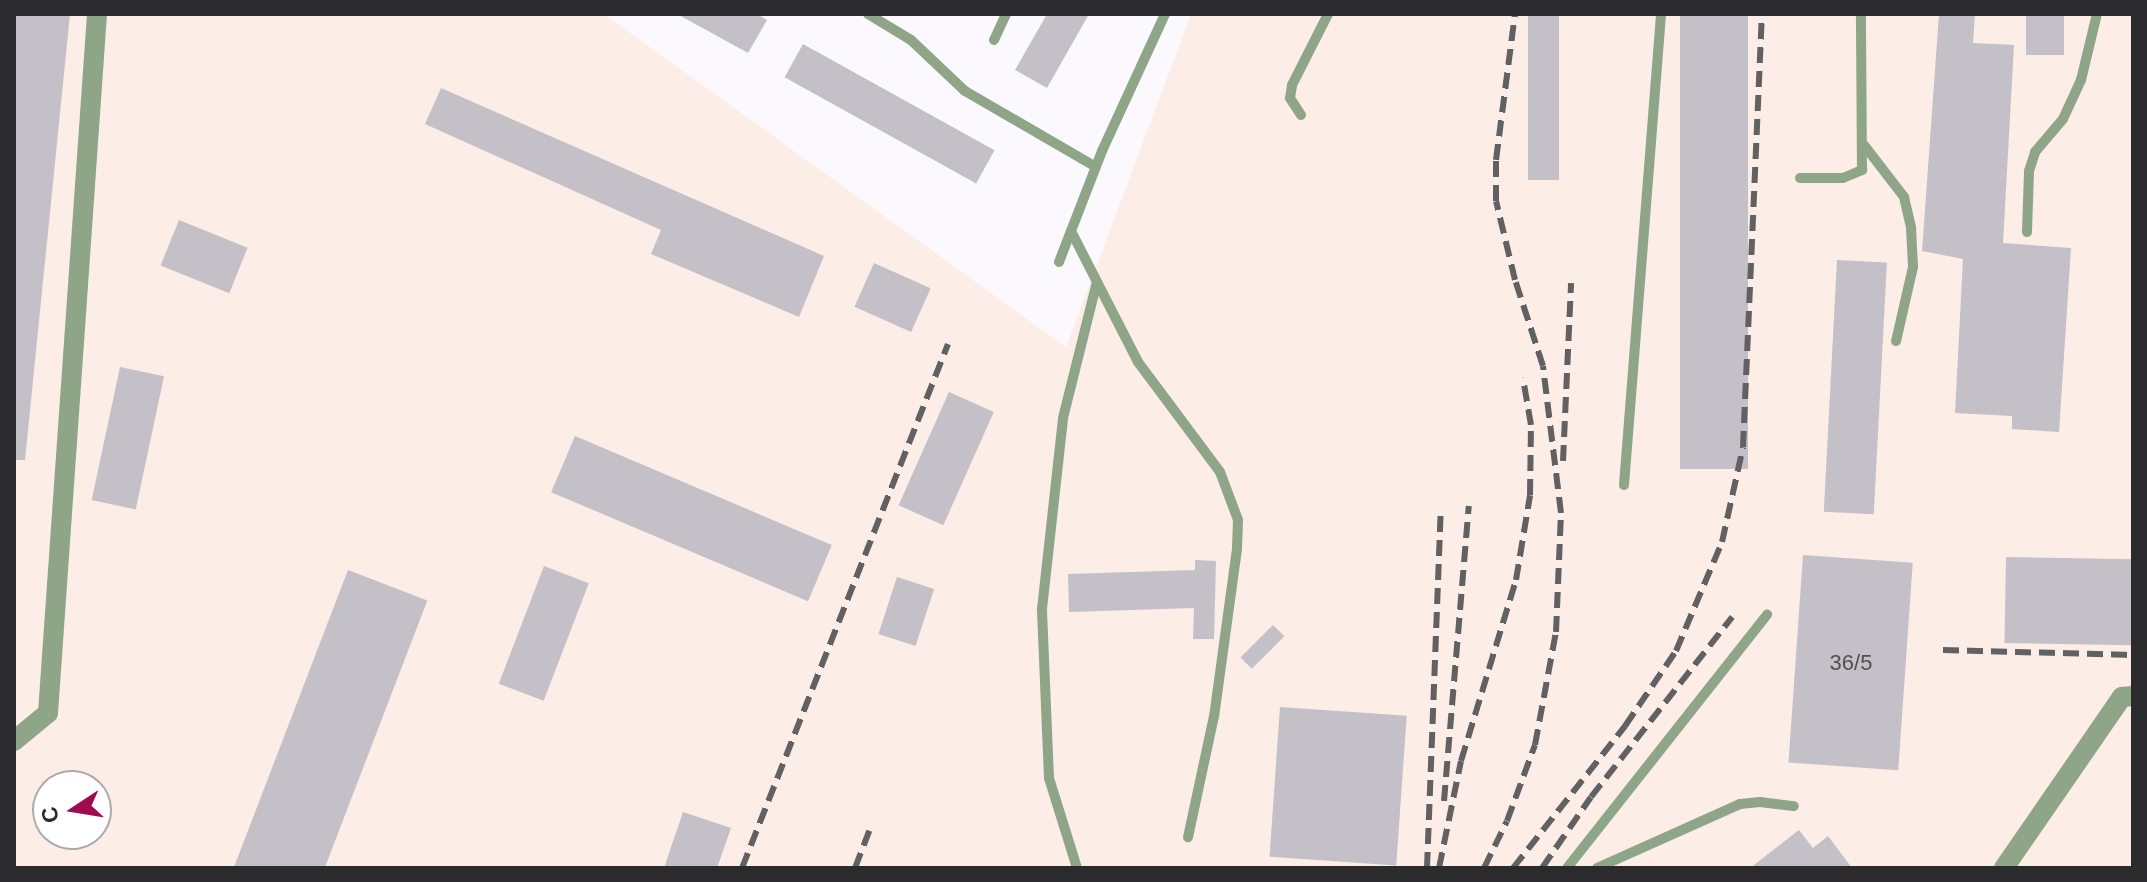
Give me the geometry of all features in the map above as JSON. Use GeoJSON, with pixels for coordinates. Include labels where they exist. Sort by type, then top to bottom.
{"type":"FeatureCollection","features":[{"type":"Feature","properties":{"kind":"street"},"geometry":{"type":"LineString","coordinates":[[14,741],[48,713],[97,14]]}},
{"type":"Feature","properties":{"kind":"street"},"geometry":{"type":"LineString","coordinates":[[2004,868],[2122,697],[2133,696]]}},
{"type":"Feature","properties":{"kind":"lane"},"geometry":{"type":"LineString","coordinates":[[868,14],[911,40],[965,91],[1096,167]]}},
{"type":"Feature","properties":{"kind":"lane"},"geometry":{"type":"LineString","coordinates":[[994,40],[1006,14]]}},
{"type":"Feature","properties":{"kind":"lane"},"geometry":{"type":"LineString","coordinates":[[1059,262],[1096,167],[1165,14]]}},
{"type":"Feature","properties":{"kind":"lane"},"geometry":{"type":"LineString","coordinates":[[1301,115],[1290,98],[1292,85],[1328,14]]}},
{"type":"Feature","properties":{"kind":"lane"},"geometry":{"type":"LineString","coordinates":[[1624,485],[1661,14]]}},
{"type":"Feature","properties":{"kind":"lane"},"geometry":{"type":"LineString","coordinates":[[1800,178],[1843,178],[1862,170],[1861,14]]}},
{"type":"Feature","properties":{"kind":"lane"},"geometry":{"type":"LineString","coordinates":[[2027,232],[2029,171],[2035,152],[2063,119],[2081,80],[2097,14]]}},
{"type":"Feature","properties":{"kind":"lane"},"geometry":{"type":"LineString","coordinates":[[1864,145],[1904,197],[1911,228],[1913,267],[1896,341]]}},
{"type":"Feature","properties":{"kind":"lane"},"geometry":{"type":"LineString","coordinates":[[1071,231],[1138,362],[1220,472],[1238,520],[1237,549],[1214,716],[1188,837]]}},
{"type":"Feature","properties":{"kind":"lane"},"geometry":{"type":"LineString","coordinates":[[1077,868],[1049,778],[1042,609],[1063,418],[1097,282]]}},
{"type":"Feature","properties":{"kind":"lane"},"geometry":{"type":"LineString","coordinates":[[1567,868],[1767,615]]}},
{"type":"Feature","properties":{"kind":"lane"},"geometry":{"type":"LineString","coordinates":[[1597,868],[1740,804],[1760,802],[1794,806]]}},
{"type":"Feature","properties":{"kind":"shaded area"},"geometry":{"type":"Polygon","coordinates":[[[14,14],[604,14],[1066,347],[1191,14],[2133,14],[2133,868],[14,868],[14,14]]]}},
{"type":"Feature","properties":{"kind":"building"},"geometry":{"type":"Polygon","coordinates":[[[14,14],[70,14],[25,460],[14,460],[14,14]]]}},
{"type":"Feature","properties":{"kind":"building"},"geometry":{"type":"Polygon","coordinates":[[[677,14],[757,14],[767,20],[748,53],[677,14]]]}},
{"type":"Feature","properties":{"kind":"building"},"geometry":{"type":"Polygon","coordinates":[[[1047,14],[1089,14],[1047,88],[1015,70],[1047,14]]]}},
{"type":"Feature","properties":{"kind":"building"},"geometry":{"type":"Polygon","coordinates":[[[1528,14],[1559,14],[1559,180],[1528,180],[1528,14]]]}},
{"type":"Feature","properties":{"kind":"building"},"geometry":{"type":"Polygon","coordinates":[[[1680,14],[1748,14],[1748,469],[1680,469],[1680,14]]]}},
{"type":"Feature","properties":{"kind":"building"},"geometry":{"type":"Polygon","coordinates":[[[1939,14],[1975,14],[1973,43],[2014,45],[2003,243],[2071,248],[2059,432],[2012,429],[2012,416],[1955,413],[1963,259],[1922,251],[1939,14]]]}},
{"type":"Feature","properties":{"kind":"building"},"geometry":{"type":"Polygon","coordinates":[[[2026,14],[2064,14],[2064,55],[2026,55],[2026,14]]]}},
{"type":"Feature","properties":{"kind":"building"},"geometry":{"type":"Polygon","coordinates":[[[803,44],[995,150],[976,183],[785,77],[803,44]]]}},
{"type":"Feature","properties":{"kind":"building"},"geometry":{"type":"Polygon","coordinates":[[[441,88],[824,256],[799,317],[651,254],[661,230],[425,124],[441,88]]]}},
{"type":"Feature","properties":{"kind":"building"},"geometry":{"type":"Polygon","coordinates":[[[179,220],[248,248],[229,293],[161,265],[179,220]]]}},
{"type":"Feature","properties":{"kind":"building"},"geometry":{"type":"Polygon","coordinates":[[[1837,260],[1887,263],[1874,514],[1824,512],[1837,260]]]}},
{"type":"Feature","properties":{"kind":"building"},"geometry":{"type":"Polygon","coordinates":[[[874,263],[931,288],[911,332],[854,307],[874,263]]]}},
{"type":"Feature","properties":{"kind":"building"},"geometry":{"type":"Polygon","coordinates":[[[120,367],[164,376],[136,509],[92,500],[120,367]]]}},
{"type":"Feature","properties":{"kind":"building"},"geometry":{"type":"Polygon","coordinates":[[[949,392],[994,412],[943,525],[899,505],[949,392]]]}},
{"type":"Feature","properties":{"kind":"building"},"geometry":{"type":"Polygon","coordinates":[[[575,436],[832,545],[808,601],[551,492],[575,436]]]}},
{"type":"Feature","properties":{"kind":"building"},"geometry":{"type":"Polygon","coordinates":[[[1803,555],[1913,563],[1898,770],[1788,762],[1803,555]]]}},
{"type":"Feature","properties":{"kind":"building"},"geometry":{"type":"Polygon","coordinates":[[[2006,557],[2133,559],[2131,645],[2004,643],[2006,557]]]}},
{"type":"Feature","properties":{"kind":"building"},"geometry":{"type":"Polygon","coordinates":[[[1195,560],[1216,561],[1214,639],[1193,639],[1194,608],[1069,612],[1068,574],[1195,570],[1195,560]]]}},
{"type":"Feature","properties":{"kind":"building"},"geometry":{"type":"Polygon","coordinates":[[[544,566],[589,583],[544,701],[499,684],[544,566]]]}},
{"type":"Feature","properties":{"kind":"building"},"geometry":{"type":"Polygon","coordinates":[[[348,570],[427,600],[325,868],[234,868],[348,570]]]}},
{"type":"Feature","properties":{"kind":"building"},"geometry":{"type":"Polygon","coordinates":[[[897,577],[934,589],[916,646],[878,634],[897,577]]]}},
{"type":"Feature","properties":{"kind":"building"},"geometry":{"type":"Polygon","coordinates":[[[1273,625],[1284,636],[1252,669],[1240,658],[1273,625]]]}},
{"type":"Feature","properties":{"kind":"building"},"geometry":{"type":"Polygon","coordinates":[[[1280,707],[1407,716],[1396,865],[1270,857],[1280,707]]]}},
{"type":"Feature","properties":{"kind":"building"},"geometry":{"type":"Polygon","coordinates":[[[683,812],[731,828],[717,868],[664,868],[683,812]]]}},
{"type":"Feature","properties":{"kind":"building"},"geometry":{"type":"Polygon","coordinates":[[[1799,830],[1813,848],[1828,836],[1852,868],[1750,868],[1799,830]]]}},
{"type":"Feature","properties":{"kind":"railway"},"geometry":{"type":"LineString","coordinates":[[1484,868],[1507,821],[1535,745],[1556,632],[1561,513],[1543,366],[1515,280],[1496,201],[1496,160],[1515,14]]}},
{"type":"Feature","properties":{"kind":"railway"},"geometry":{"type":"LineString","coordinates":[[1513,868],[1625,726],[1676,651],[1722,542],[1743,447],[1762,14]]}},
{"type":"Feature","properties":{"kind":"railway"},"geometry":{"type":"LineString","coordinates":[[1563,461],[1571,283]]}},
{"type":"Feature","properties":{"kind":"railway"},"geometry":{"type":"LineString","coordinates":[[742,868],[948,344]]}},
{"type":"Feature","properties":{"kind":"railway"},"geometry":{"type":"LineString","coordinates":[[1439,868],[1461,761],[1516,580],[1530,495],[1531,425],[1523,378]]}},
{"type":"Feature","properties":{"kind":"railway"},"geometry":{"type":"LineString","coordinates":[[1444,801],[1469,506]]}},
{"type":"Feature","properties":{"kind":"railway"},"geometry":{"type":"LineString","coordinates":[[1427,868],[1441,509]]}},
{"type":"Feature","properties":{"kind":"railway"},"geometry":{"type":"LineString","coordinates":[[1542,868],[1591,797],[1732,617]]}},
{"type":"Feature","properties":{"kind":"railway"},"geometry":{"type":"LineString","coordinates":[[1943,650],[2133,655]]}},
{"type":"Feature","properties":{"kind":"railway"},"geometry":{"type":"LineString","coordinates":[[855,868],[869,831]]}}]}
